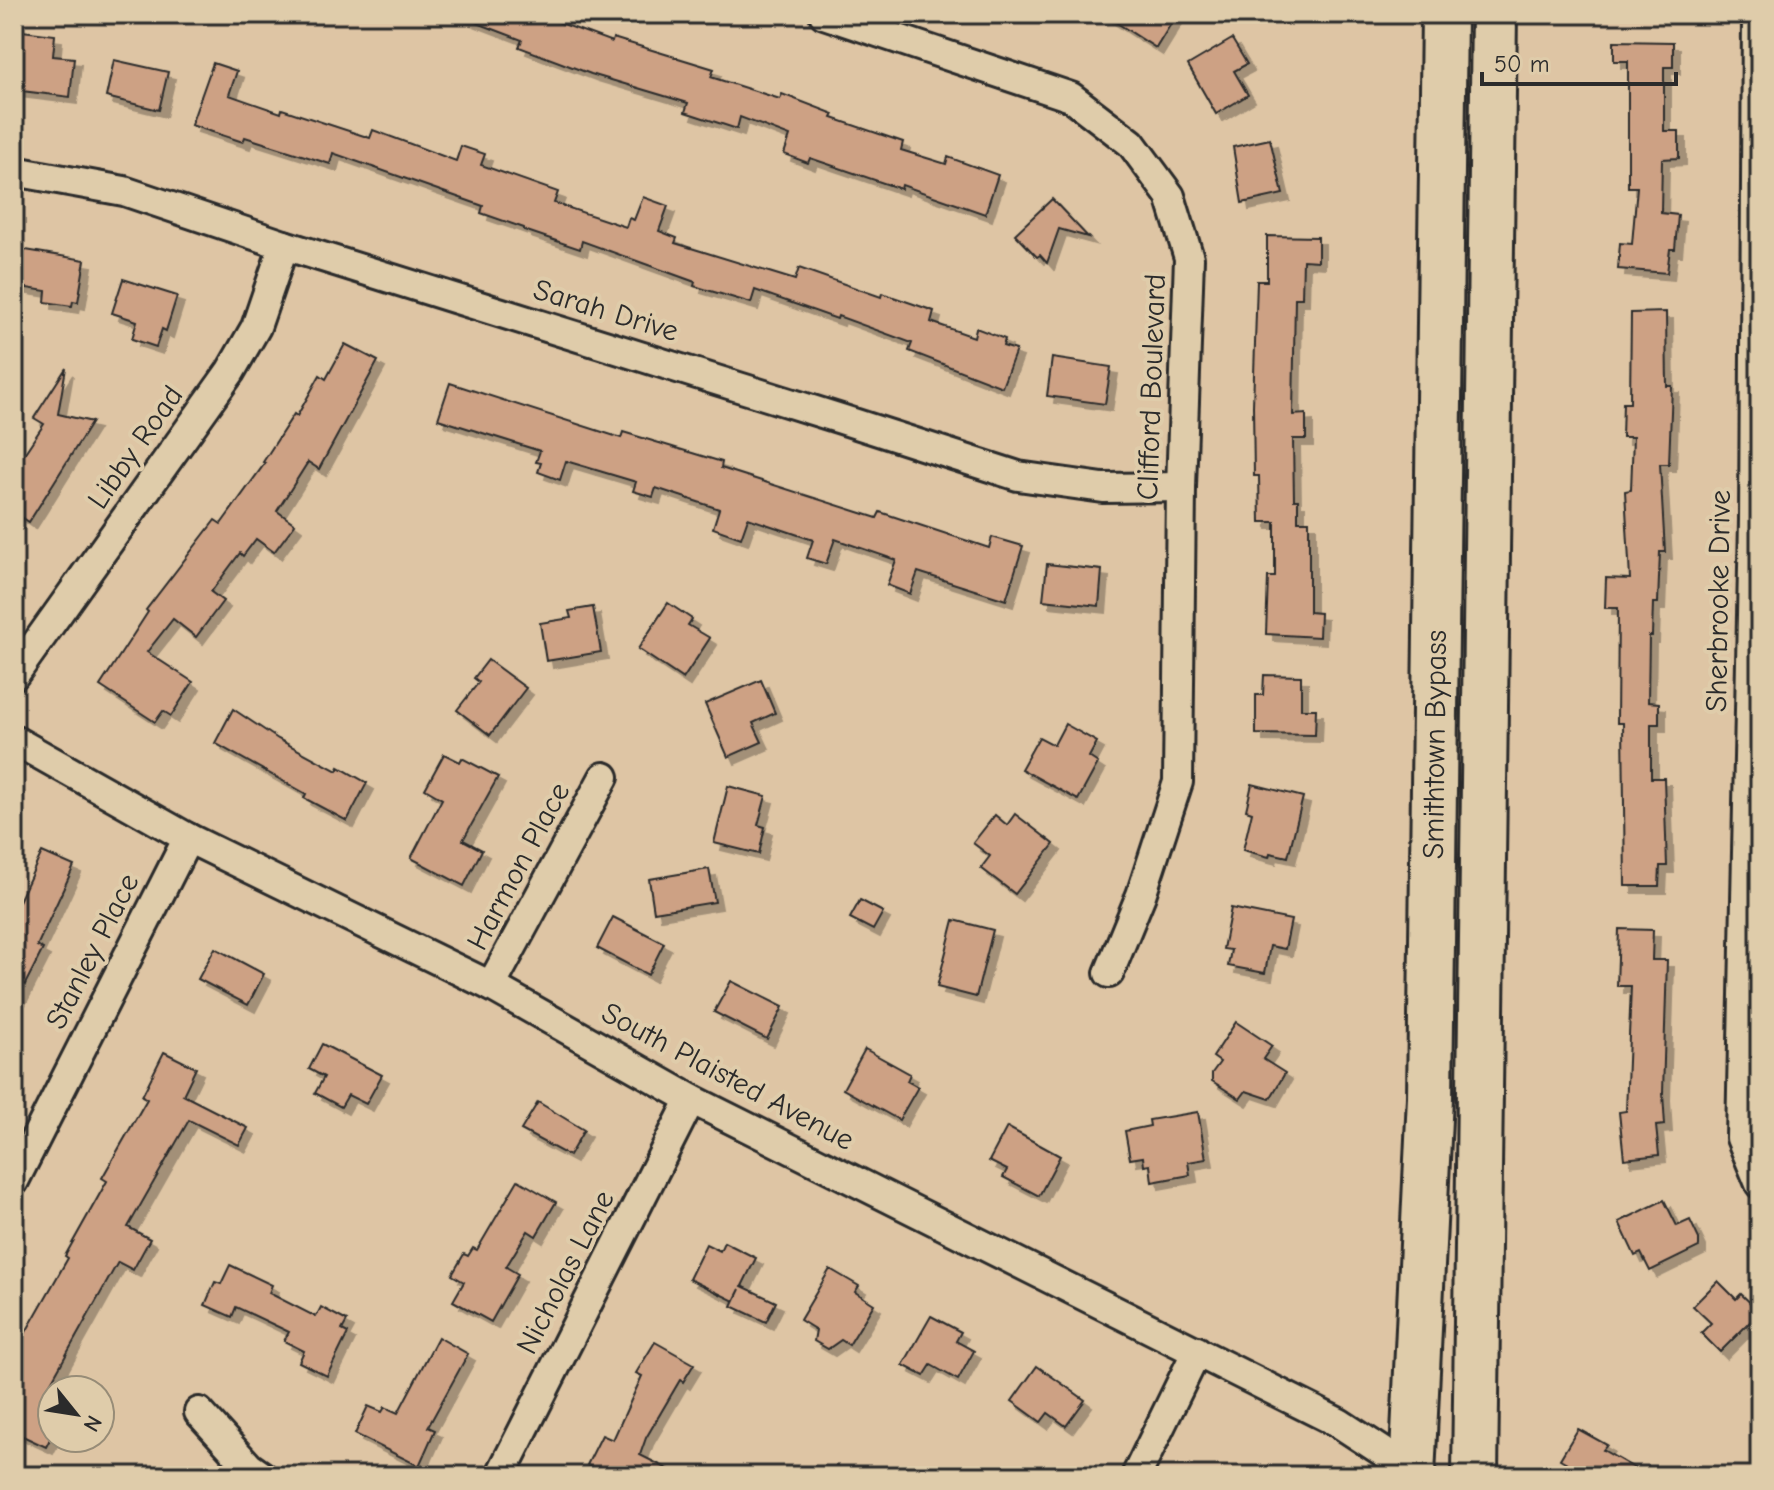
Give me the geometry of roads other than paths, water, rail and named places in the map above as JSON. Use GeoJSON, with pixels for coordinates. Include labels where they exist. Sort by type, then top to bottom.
{"type":"FeatureCollection","features":[{"type":"Feature","properties":{"kind":"highway","name":"Smithtown Bypass"},"geometry":{"type":"LineString","coordinates":[[1414,1474],[1430,1097],[1444,14]]}},
{"type":"Feature","properties":{"kind":"highway","name":"Smithtown Bypass"},"geometry":{"type":"LineString","coordinates":[[1475,1476],[1494,14]]}},
{"type":"Feature","properties":{"kind":"street","name":"Clifford Boulevard"},"geometry":{"type":"LineString","coordinates":[[824,14],[1071,97],[1131,143],[1139,153],[1170,196],[1189,258],[1181,487],[1178,782],[1141,895],[1109,973]]}},
{"type":"Feature","properties":{"kind":"street","name":"Sherbrooke Drive"},"geometry":{"type":"LineString","coordinates":[[1757,14],[1757,520],[1741,1138],[1760,1184]]}},
{"type":"Feature","properties":{"kind":"street","name":"Sarah Drive"},"geometry":{"type":"LineString","coordinates":[[14,171],[124,191],[284,245],[1018,476],[1103,488],[1181,487]]}},
{"type":"Feature","properties":{"kind":"street","name":"Libby Road"},"geometry":{"type":"LineString","coordinates":[[14,675],[230,372],[256,327],[284,245]]}},
{"type":"Feature","properties":{"kind":"street","name":"South Plaisted Avenue"},"geometry":{"type":"LineString","coordinates":[[14,740],[188,838],[491,986],[691,1099],[1339,1423],[1414,1474]]}},
{"type":"Feature","properties":{"kind":"street","name":"Harmon Place"},"geometry":{"type":"LineString","coordinates":[[491,986],[604,777]]}},
{"type":"Feature","properties":{"kind":"street","name":"Stanley Place"},"geometry":{"type":"LineString","coordinates":[[14,1181],[188,838]]}},
{"type":"Feature","properties":{"kind":"street","name":"Nicholas Lane"},"geometry":{"type":"LineString","coordinates":[[500,1476],[691,1099]]}},
{"type":"Feature","properties":{"kind":"street"},"geometry":{"type":"LineString","coordinates":[[1136,1476],[1197,1351]]}},
{"type":"Feature","properties":{"kind":"street"},"geometry":{"type":"LineString","coordinates":[[199,1412],[249,1467],[262,1476]]}}]}
